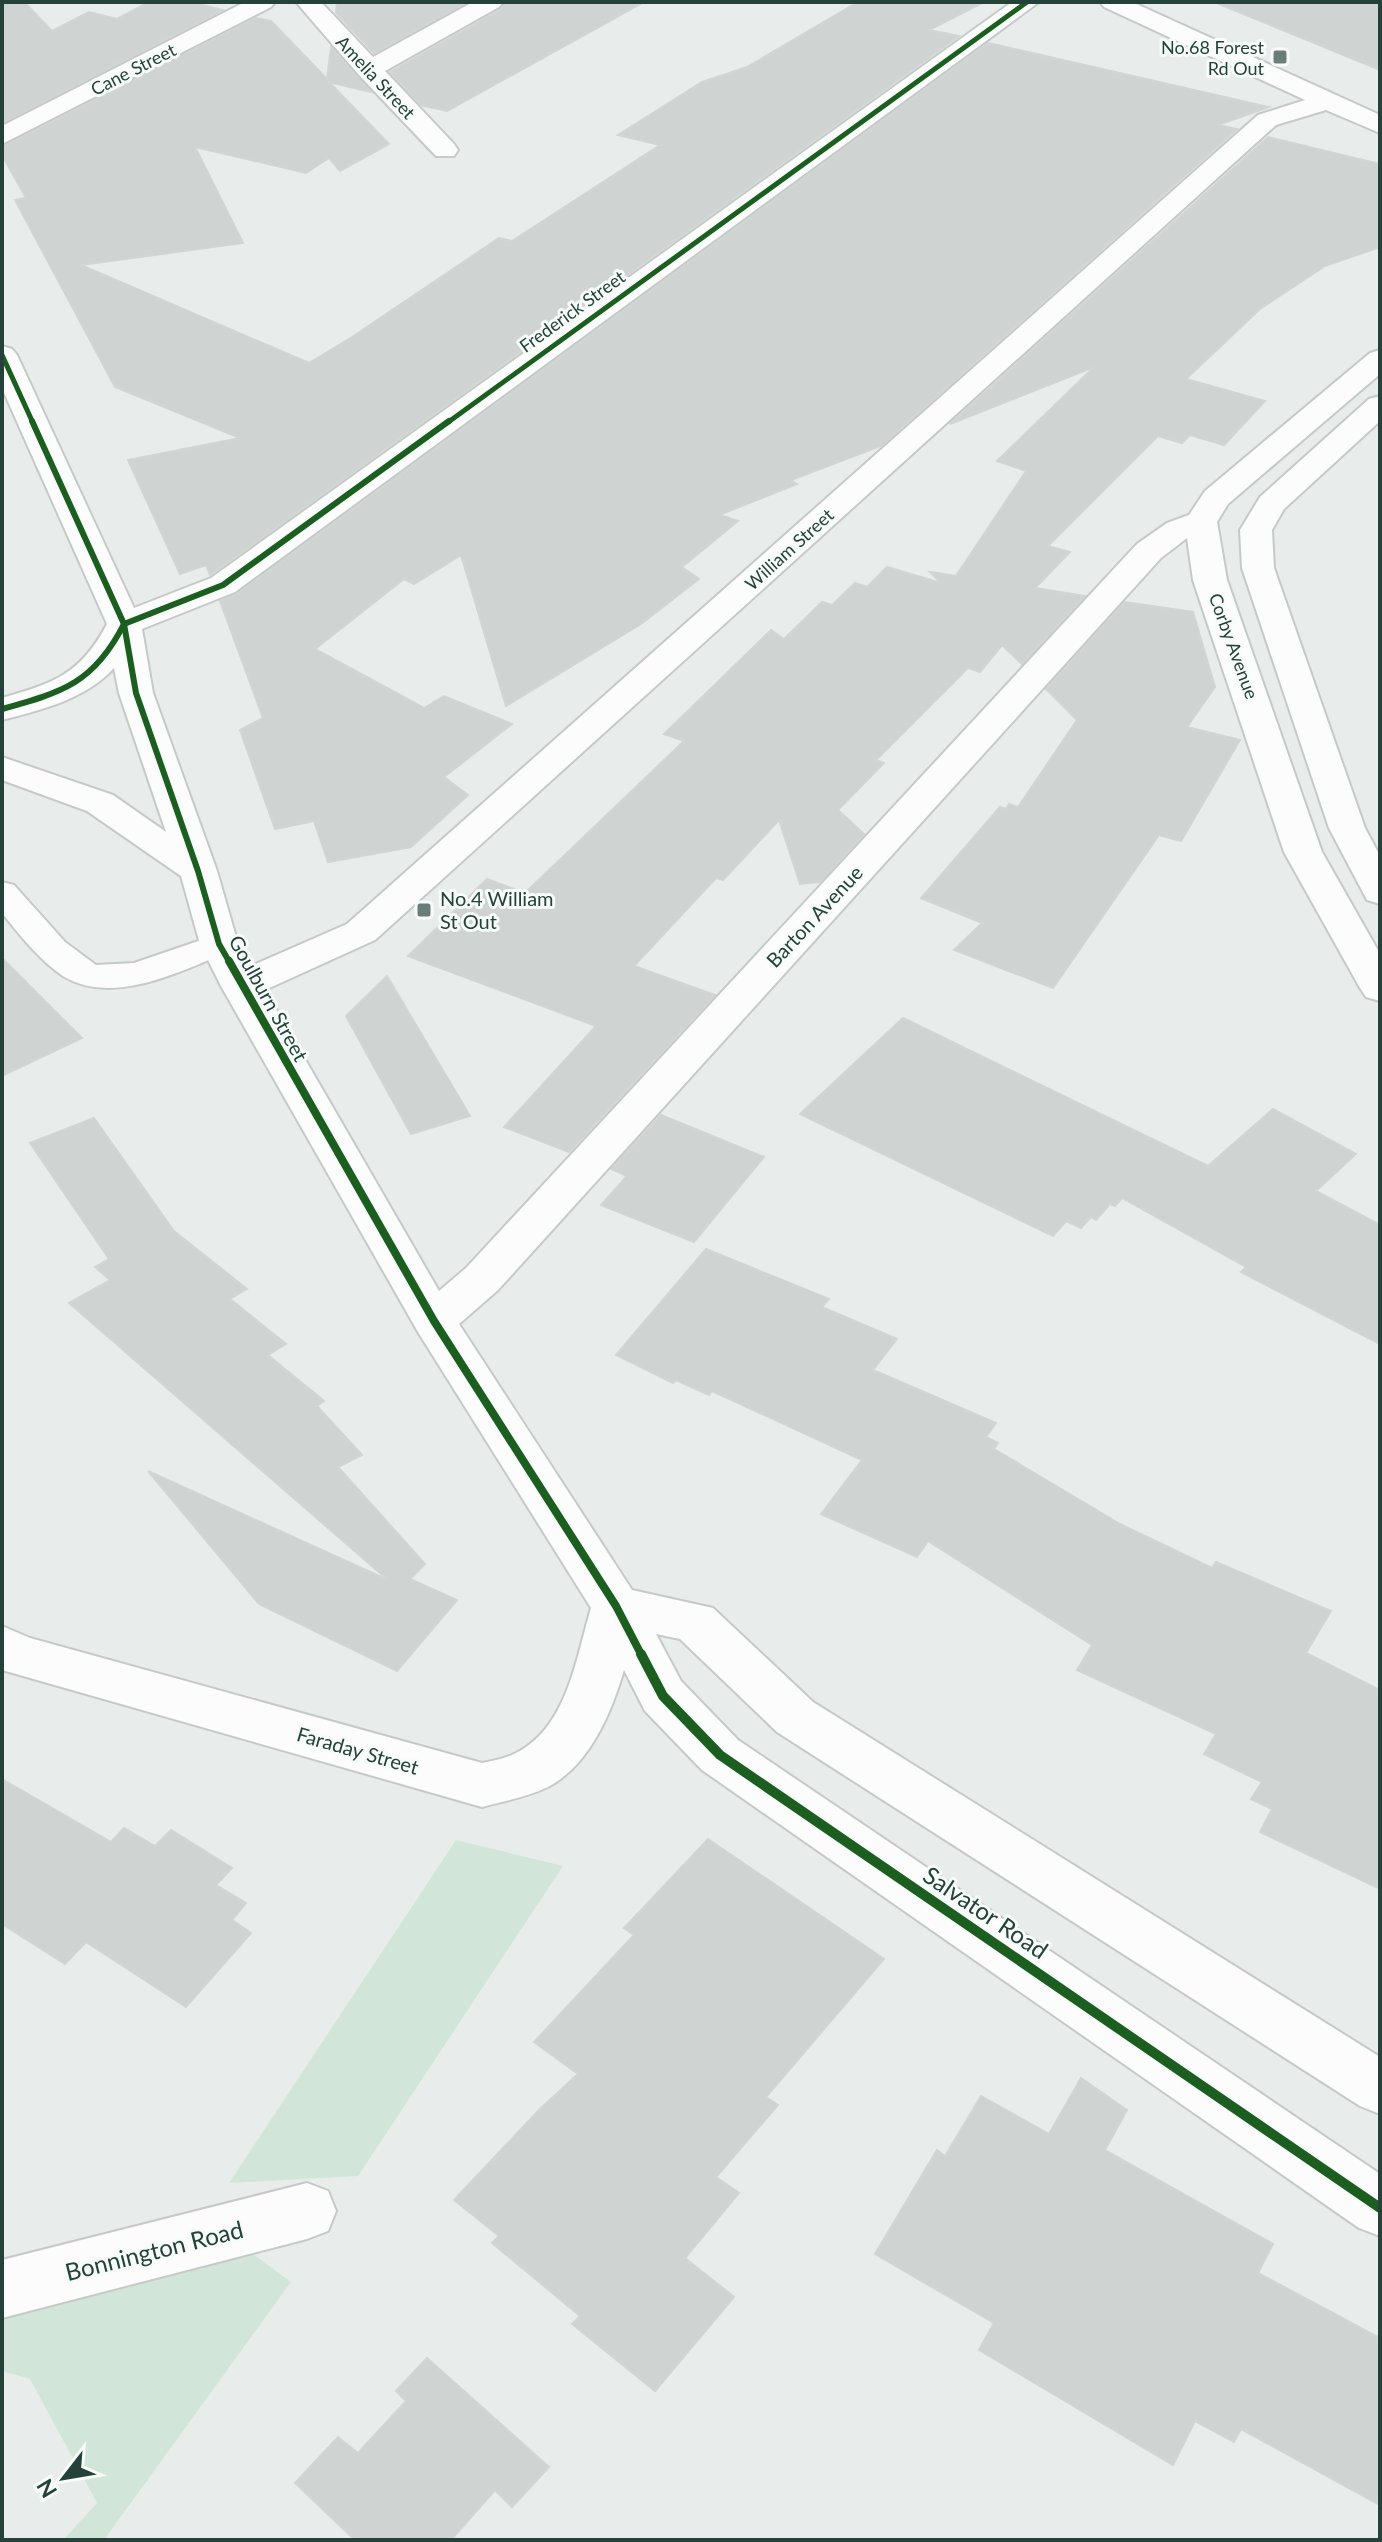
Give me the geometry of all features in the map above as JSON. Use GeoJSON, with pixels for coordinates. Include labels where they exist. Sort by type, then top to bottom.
{"type":"FeatureCollection","features":[{"type":"Feature","properties":{"kind":"street","name":"Cane Street"},"geometry":{"type":"LineString","coordinates":[[2,136],[263,2]]}},
{"type":"Feature","properties":{"kind":"street","name":"Amelia Street"},"geometry":{"type":"LineString","coordinates":[[308,2],[445,150]]}},
{"type":"Feature","properties":{"kind":"street"},"geometry":{"type":"LineString","coordinates":[[368,70],[491,2]]}},
{"type":"Feature","properties":{"kind":"street","name":"Frederick Street"},"geometry":{"type":"LineString","coordinates":[[124,624],[223,585],[1027,2]]}},
{"type":"Feature","properties":{"kind":"street"},"geometry":{"type":"LineString","coordinates":[[1112,2],[1380,125]]}},
{"type":"Feature","properties":{"kind":"street","name":"William Street"},"geometry":{"type":"LineString","coordinates":[[241,986],[361,932],[1267,120],[1327,101]]}},
{"type":"Feature","properties":{"kind":"street","name":"Goulburn Street"},"geometry":{"type":"LineString","coordinates":[[2,355],[124,624],[136,693],[198,871],[219,944],[434,1321],[616,1606]]}},
{"type":"Feature","properties":{"kind":"street"},"geometry":{"type":"LineString","coordinates":[[1201,522],[1216,498],[1380,359]]}},
{"type":"Feature","properties":{"kind":"street"},"geometry":{"type":"LineString","coordinates":[[1380,405],[1271,504],[1256,530],[1258,568],[1289,659],[1347,828],[1380,892]]}},
{"type":"Feature","properties":{"kind":"street","name":"Corby Avenue"},"geometry":{"type":"LineString","coordinates":[[1201,522],[1210,580],[1303,852],[1380,988]]}},
{"type":"Feature","properties":{"kind":"street","name":"Barton Avenue"},"geometry":{"type":"LineString","coordinates":[[434,1321],[482,1279],[1149,551],[1178,530],[1201,522]]}},
{"type":"Feature","properties":{"kind":"street"},"geometry":{"type":"LineString","coordinates":[[2,709],[45,695],[85,676],[105,659],[124,624]]}},
{"type":"Feature","properties":{"kind":"street"},"geometry":{"type":"LineString","coordinates":[[2,768],[100,803],[198,871]]}},
{"type":"Feature","properties":{"kind":"street"},"geometry":{"type":"LineString","coordinates":[[616,1606],[695,1622],[795,1717],[1380,2088]]}},
{"type":"Feature","properties":{"kind":"street","name":"Faraday Street"},"geometry":{"type":"LineString","coordinates":[[6,1655],[482,1785],[534,1769],[567,1742],[586,1707],[616,1606]]}},
{"type":"Feature","properties":{"kind":"street","name":"Salvator Road"},"geometry":{"type":"LineString","coordinates":[[616,1606],[663,1696],[720,1755],[1380,2208]]}},
{"type":"Feature","properties":{"kind":"street","name":"Bonnington Road"},"geometry":{"type":"LineString","coordinates":[[2,2289],[307,2211]]}},
{"type":"Feature","properties":{"kind":"lane"},"geometry":{"type":"LineString","coordinates":[[2,892],[54,951],[86,974],[121,978],[219,944]]}},
{"type":"Feature","properties":{"kind":"green space"},"geometry":{"type":"Polygon","coordinates":[[[456,1840],[563,1866],[358,2176],[229,2183],[456,1840]]]}},
{"type":"Feature","properties":{"kind":"green space"},"geometry":{"type":"Polygon","coordinates":[[[249,2251],[291,2282],[104,2540],[63,2540],[97,2503],[30,2379],[2,2371],[2,2313],[249,2251]]]}},
{"type":"Feature","properties":{"kind":"building"},"geometry":{"type":"Polygon","coordinates":[[[2,2],[24,2],[52,31],[89,12],[117,19],[149,2],[190,2],[223,10],[2,123],[2,2]]]}},
{"type":"Feature","properties":{"kind":"building"},"geometry":{"type":"Polygon","coordinates":[[[337,2],[467,2],[374,53],[336,13],[337,2]]]}},
{"type":"Feature","properties":{"kind":"building"},"geometry":{"type":"Polygon","coordinates":[[[506,2],[644,2],[447,111],[421,105],[390,72],[500,10],[506,2]]]}},
{"type":"Feature","properties":{"kind":"building"},"geometry":{"type":"Polygon","coordinates":[[[858,2],[984,2],[929,30],[959,36],[210,575],[206,565],[180,574],[128,460],[240,438],[115,387],[15,200],[26,198],[2,155],[2,147],[256,18],[271,21],[327,79],[331,47],[371,92],[329,82],[389,144],[340,171],[329,158],[306,173],[195,147],[243,243],[81,265],[309,363],[499,238],[512,241],[660,145],[618,135],[702,82],[747,67],[858,2]]]}},
{"type":"Feature","properties":{"kind":"building"},"geometry":{"type":"Polygon","coordinates":[[[1380,2],[1380,70],[1219,4],[1380,2]]]}},
{"type":"Feature","properties":{"kind":"building"},"geometry":{"type":"Polygon","coordinates":[[[988,43],[1269,107],[1218,125],[1237,129],[881,446],[791,480],[797,484],[719,515],[738,521],[682,567],[699,579],[641,624],[506,706],[461,555],[414,584],[404,579],[315,649],[424,708],[444,696],[512,724],[444,777],[468,795],[411,847],[328,862],[314,821],[275,829],[240,730],[263,718],[220,601],[237,594],[988,43]]]}},
{"type":"Feature","properties":{"kind":"building"},"geometry":{"type":"Polygon","coordinates":[[[1268,137],[1380,164],[1380,247],[1325,266],[1260,309],[1186,379],[1265,401],[1224,445],[1190,435],[1182,443],[1158,436],[1048,546],[1070,552],[1035,588],[1085,596],[1022,664],[1002,645],[980,672],[968,668],[876,760],[884,763],[838,810],[864,834],[820,882],[800,884],[779,820],[723,880],[716,878],[634,966],[715,995],[569,1152],[504,1127],[596,1026],[408,956],[487,879],[525,893],[684,741],[664,734],[771,630],[784,639],[822,602],[832,605],[855,583],[867,587],[887,567],[941,583],[930,572],[956,576],[1026,471],[997,461],[1094,367],[950,424],[1268,137]]]}},
{"type":"Feature","properties":{"kind":"building"},"geometry":{"type":"Polygon","coordinates":[[[1125,602],[1193,612],[1215,687],[1187,727],[1240,740],[1181,841],[1159,835],[1053,988],[954,950],[982,923],[921,898],[1000,807],[1006,809],[1009,804],[1018,807],[1077,720],[1046,689],[1125,602]]]}},
{"type":"Feature","properties":{"kind":"building"},"geometry":{"type":"Polygon","coordinates":[[[2,958],[82,1038],[2,1076],[2,958]]]}},
{"type":"Feature","properties":{"kind":"building"},"geometry":{"type":"Polygon","coordinates":[[[387,976],[470,1116],[411,1134],[346,1016],[387,976]]]}},
{"type":"Feature","properties":{"kind":"building"},"geometry":{"type":"Polygon","coordinates":[[[903,1018],[1208,1166],[1273,1109],[1356,1154],[1316,1191],[1380,1225],[1380,1344],[1241,1272],[1246,1267],[1122,1198],[1115,1206],[1110,1204],[1096,1220],[1091,1217],[1081,1228],[1066,1221],[1053,1236],[800,1114],[903,1018]]]}},
{"type":"Feature","properties":{"kind":"building"},"geometry":{"type":"Polygon","coordinates":[[[661,1115],[764,1157],[694,1242],[601,1205],[627,1176],[611,1169],[661,1115]]]}},
{"type":"Feature","properties":{"kind":"building"},"geometry":{"type":"Polygon","coordinates":[[[94,1118],[174,1231],[247,1289],[230,1299],[286,1344],[268,1355],[324,1401],[317,1406],[362,1455],[338,1467],[425,1564],[410,1579],[457,1600],[397,1671],[259,1604],[148,1471],[388,1580],[69,1303],[110,1280],[95,1267],[109,1259],[30,1143],[94,1118]]]}},
{"type":"Feature","properties":{"kind":"building"},"geometry":{"type":"Polygon","coordinates":[[[706,1249],[829,1299],[822,1307],[897,1339],[873,1370],[996,1423],[986,1437],[998,1443],[994,1449],[1120,1524],[1212,1568],[1216,1562],[1331,1611],[1306,1653],[1380,1690],[1380,1889],[1260,1832],[1272,1809],[1251,1799],[1262,1782],[1204,1754],[1216,1734],[1077,1670],[1092,1645],[928,1541],[917,1557],[821,1514],[862,1460],[712,1391],[709,1395],[676,1380],[673,1383],[616,1355],[706,1249]]]}},
{"type":"Feature","properties":{"kind":"building"},"geometry":{"type":"Polygon","coordinates":[[[2,1779],[111,1842],[124,1828],[155,1846],[171,1830],[232,1868],[216,1885],[246,1903],[232,1920],[251,1933],[186,2007],[86,1942],[65,1964],[2,1924],[2,1779]]]}},
{"type":"Feature","properties":{"kind":"building"},"geometry":{"type":"Polygon","coordinates":[[[708,1839],[884,1959],[766,2097],[778,2105],[716,2177],[739,2193],[685,2258],[734,2297],[655,2391],[572,2324],[580,2316],[492,2243],[499,2236],[454,2200],[540,2109],[578,2074],[534,2042],[634,1935],[624,1928],[708,1839]]]}},
{"type":"Feature","properties":{"kind":"building"},"geometry":{"type":"Polygon","coordinates":[[[1081,2078],[1127,2110],[1105,2150],[1273,2244],[1258,2273],[1380,2338],[1380,2505],[1241,2429],[1234,2442],[1195,2421],[1173,2465],[979,2350],[994,2323],[875,2254],[937,2150],[945,2156],[981,2096],[1049,2134],[1081,2078]]]}},
{"type":"Feature","properties":{"kind":"building"},"geometry":{"type":"Polygon","coordinates":[[[427,2358],[549,2467],[512,2507],[495,2490],[451,2540],[355,2540],[295,2483],[338,2437],[358,2453],[406,2401],[396,2391],[427,2358]]]}},
{"type":"Feature","properties":{"kind":"cycle path"},"geometry":{"type":"LineString","coordinates":[[124,624],[223,585],[1027,2]]}},
{"type":"Feature","properties":{"kind":"cycle path"},"geometry":{"type":"LineString","coordinates":[[2,355],[124,624],[136,693],[198,871],[219,944],[434,1321],[616,1606],[663,1696],[720,1755],[1380,2208]]}},
{"type":"Feature","properties":{"kind":"cycle path"},"geometry":{"type":"LineString","coordinates":[[2,709],[58,691],[84,677],[108,654],[124,624]]}},
{"type":"Feature","properties":{"kind":"place","name":"No.68 Forest Rd Out"},"geometry":{"type":"Point","coordinates":[1280,57]}},
{"type":"Feature","properties":{"kind":"place","name":"No.4 William St Out"},"geometry":{"type":"Point","coordinates":[424,910]}}]}
